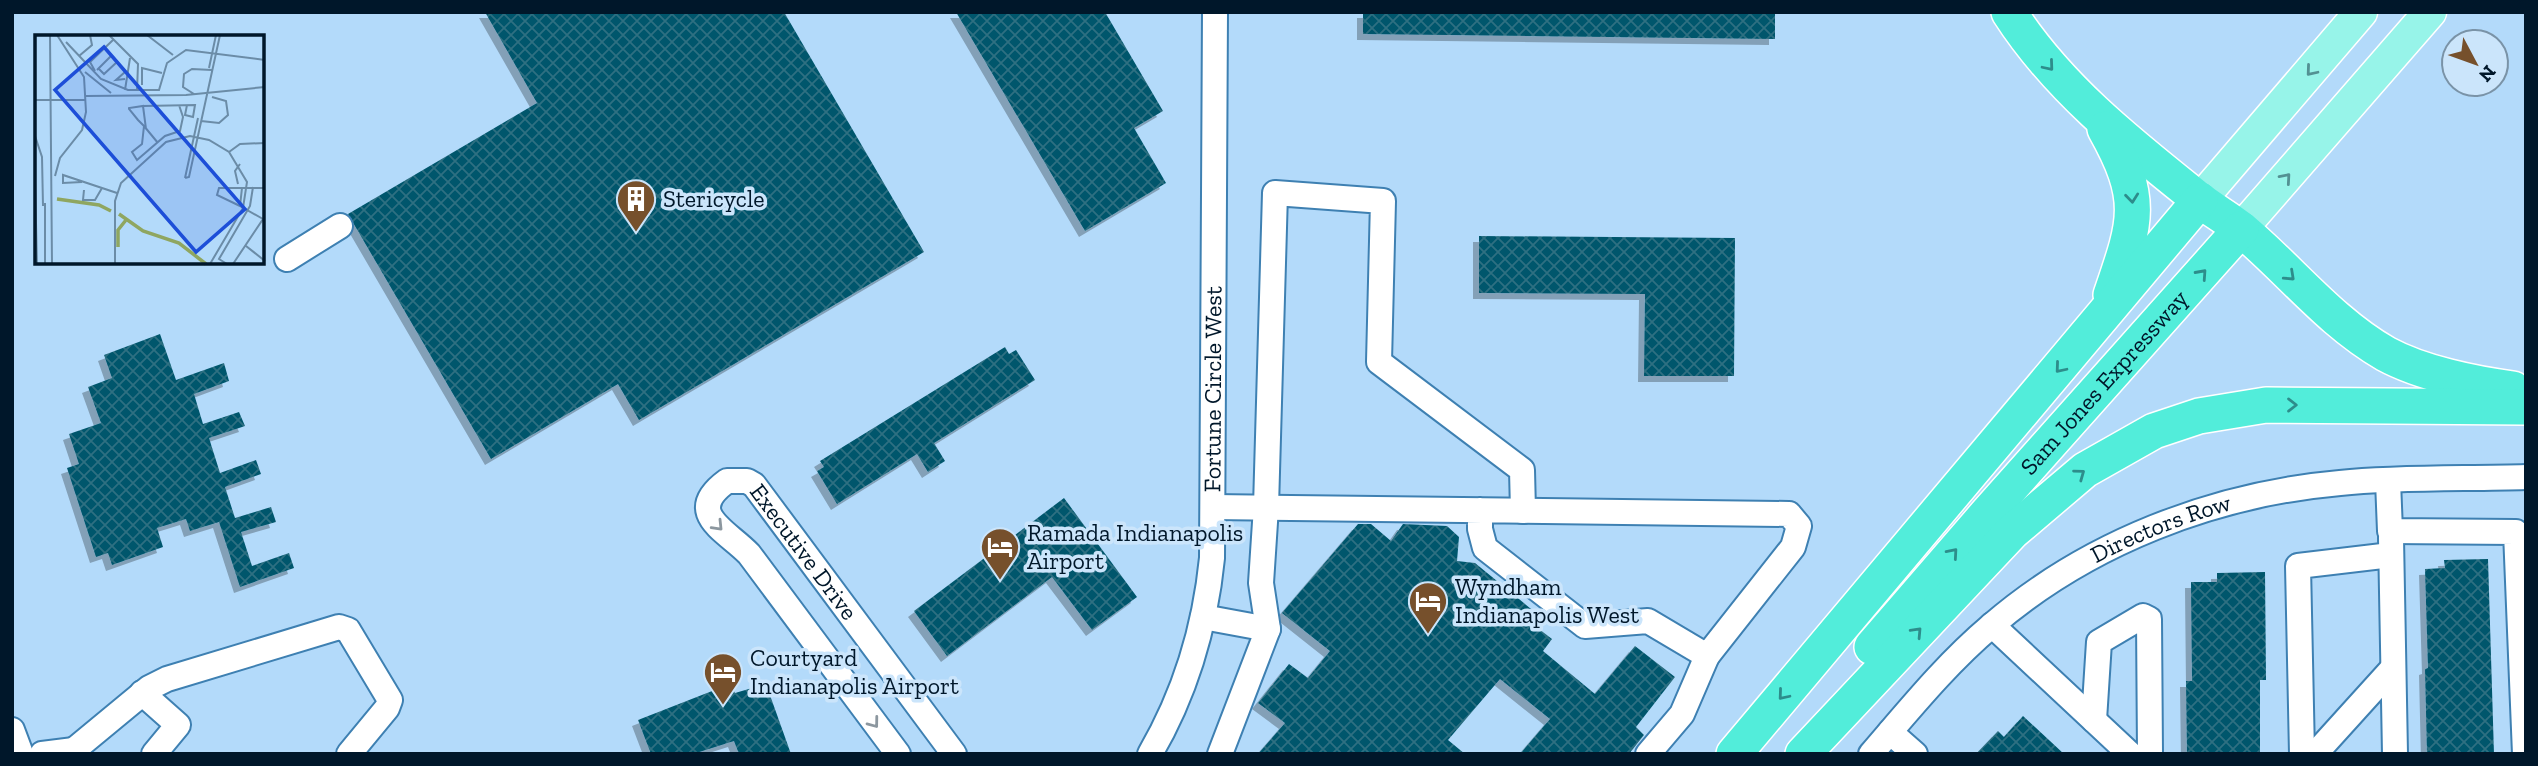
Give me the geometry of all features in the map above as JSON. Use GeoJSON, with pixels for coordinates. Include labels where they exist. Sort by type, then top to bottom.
{"type":"FeatureCollection","features":[{"type":"Feature","properties":{"kind":"highway"},"geometry":{"type":"LineString","coordinates":[[2009,12],[2053,71],[2096,114],[2200,200],[2241,229],[2353,332],[2387,355],[2476,384],[2526,390]]}},
{"type":"Feature","properties":{"kind":"highway"},"geometry":{"type":"LineString","coordinates":[[2096,114],[2130,180],[2133,208],[2126,251],[2104,316]]}},
{"type":"Feature","properties":{"kind":"highway","name":"Sam Jones Expressway"},"geometry":{"type":"LineString","coordinates":[[1734,754],[2200,200]]}},
{"type":"Feature","properties":{"kind":"highway","name":"Sam Jones Expressway"},"geometry":{"type":"LineString","coordinates":[[1781,754],[1986,515],[2241,229]]}},
{"type":"Feature","properties":{"kind":"highway"},"geometry":{"type":"LineString","coordinates":[[1803,754],[2012,532],[2085,470],[2154,431],[2199,416],[2266,405],[2526,407]]}},
{"type":"Feature","properties":{"kind":"main road","name":"Sam Jones Expressway"},"geometry":{"type":"LineString","coordinates":[[2200,200],[2361,12]]}},
{"type":"Feature","properties":{"kind":"main road","name":"Sam Jones Expressway"},"geometry":{"type":"LineString","coordinates":[[2241,229],[2430,12]]}},
{"type":"Feature","properties":{"kind":"street","name":"Fortune Circle West"},"geometry":{"type":"LineString","coordinates":[[1150,754],[1180,694],[1203,617],[1210,572],[1213,507],[1215,12]]}},
{"type":"Feature","properties":{"kind":"street"},"geometry":{"type":"LineString","coordinates":[[1220,754],[1268,629],[1261,583],[1266,507],[1275,192],[1383,201],[1379,362],[1522,470],[1523,511]]}},
{"type":"Feature","properties":{"kind":"street"},"geometry":{"type":"LineString","coordinates":[[287,259],[340,226]]}},
{"type":"Feature","properties":{"kind":"street","name":"Directors Row"},"geometry":{"type":"LineString","coordinates":[[1871,754],[1933,683],[1992,625],[2022,602],[2080,565],[2124,541],[2217,505],[2274,492],[2340,482],[2526,477]]}},
{"type":"Feature","properties":{"kind":"street","name":"Executive Drive"},"geometry":{"type":"LineString","coordinates":[[898,754],[749,554],[710,518],[707,512],[710,499],[718,487],[727,481],[747,481],[754,485],[954,754]]}},
{"type":"Feature","properties":{"kind":"street"},"geometry":{"type":"LineString","coordinates":[[2388,481],[2395,754]]}},
{"type":"Feature","properties":{"kind":"street"},"geometry":{"type":"LineString","coordinates":[[1213,507],[1789,514],[1799,526],[1793,547],[1707,656],[1682,714],[1648,754]]}},
{"type":"Feature","properties":{"kind":"street"},"geometry":{"type":"LineString","coordinates":[[1480,510],[1480,529],[1485,548],[1585,626],[1648,621],[1707,656]]}},
{"type":"Feature","properties":{"kind":"street"},"geometry":{"type":"LineString","coordinates":[[2302,754],[2298,566],[2391,543],[2516,532],[2525,754]]}},
{"type":"Feature","properties":{"kind":"street"},"geometry":{"type":"LineString","coordinates":[[2094,720],[2099,642],[2143,616],[2149,619],[2150,754]]}},
{"type":"Feature","properties":{"kind":"street"},"geometry":{"type":"LineString","coordinates":[[1203,617],[1268,629]]}},
{"type":"Feature","properties":{"kind":"street"},"geometry":{"type":"LineString","coordinates":[[1992,625],[2130,754]]}},
{"type":"Feature","properties":{"kind":"street"},"geometry":{"type":"LineString","coordinates":[[42,754],[75,752],[142,693],[167,679],[340,628],[348,630],[390,700],[387,708],[349,754]]}},
{"type":"Feature","properties":{"kind":"street"},"geometry":{"type":"LineString","coordinates":[[2315,754],[2392,669]]}},
{"type":"Feature","properties":{"kind":"street"},"geometry":{"type":"LineString","coordinates":[[142,693],[178,725],[154,754]]}},
{"type":"Feature","properties":{"kind":"street"},"geometry":{"type":"LineString","coordinates":[[12,730],[21,754]]}},
{"type":"Feature","properties":{"kind":"street"},"geometry":{"type":"LineString","coordinates":[[1890,732],[1915,754]]}},
{"type":"Feature","properties":{"kind":"building","name":"Stericycle"},"geometry":{"type":"Polygon","coordinates":[[[485,12],[784,12],[924,252],[639,420],[618,384],[491,459],[348,214],[537,103],[485,12]]]}},
{"type":"Feature","properties":{"kind":"building"},"geometry":{"type":"Polygon","coordinates":[[[956,12],[1105,12],[1163,111],[1134,128],[1166,183],[1085,231],[956,12]]]}},
{"type":"Feature","properties":{"kind":"building"},"geometry":{"type":"Polygon","coordinates":[[[1363,12],[1775,12],[1775,39],[1363,34],[1363,12]]]}},
{"type":"Feature","properties":{"kind":"building"},"geometry":{"type":"Polygon","coordinates":[[[1479,236],[1735,238],[1734,376],[1644,376],[1645,294],[1479,293],[1479,236]]]}},
{"type":"Feature","properties":{"kind":"building"},"geometry":{"type":"Polygon","coordinates":[[[160,334],[176,380],[224,363],[229,381],[194,394],[203,424],[239,412],[245,426],[209,438],[220,473],[256,460],[261,474],[225,487],[235,518],[271,507],[276,522],[241,532],[252,566],[289,553],[294,568],[240,587],[219,522],[190,531],[186,519],[157,528],[163,547],[112,565],[108,553],[96,557],[67,468],[79,464],[69,434],[101,423],[88,387],[112,378],[104,355],[160,334]]]}},
{"type":"Feature","properties":{"kind":"building"},"geometry":{"type":"Polygon","coordinates":[[[1005,347],[1009,354],[1016,350],[1035,380],[934,443],[945,461],[928,472],[917,454],[837,504],[817,471],[824,467],[820,461],[1005,347]]]}},
{"type":"Feature","properties":{"kind":"building","name":"Ramada Indianapolis Airport"},"geometry":{"type":"Polygon","coordinates":[[[1064,498],[1137,597],[1092,630],[1052,577],[947,656],[914,611],[1064,498]]]}},
{"type":"Feature","properties":{"kind":"building","name":"Wyndham Indianapolis West"},"geometry":{"type":"Polygon","coordinates":[[[1358,524],[1371,524],[1391,541],[1403,524],[1447,526],[1459,537],[1457,561],[1475,563],[1542,618],[1535,626],[1552,639],[1543,651],[1595,694],[1635,646],[1675,677],[1636,727],[1644,735],[1629,754],[1520,754],[1550,719],[1500,679],[1448,740],[1465,754],[1258,754],[1285,723],[1258,703],[1289,664],[1308,678],[1330,651],[1282,613],[1358,524]]]}},
{"type":"Feature","properties":{"kind":"building"},"geometry":{"type":"Polygon","coordinates":[[[2488,559],[2494,754],[2427,754],[2425,569],[2445,568],[2444,560],[2488,559]]]}},
{"type":"Feature","properties":{"kind":"building"},"geometry":{"type":"Polygon","coordinates":[[[2265,572],[2266,680],[2260,680],[2260,754],[2187,754],[2186,681],[2192,681],[2191,582],[2217,582],[2217,573],[2265,572]]]}},
{"type":"Feature","properties":{"kind":"building","name":"Courtyard Indianapolis Airport"},"geometry":{"type":"Polygon","coordinates":[[[730,684],[735,693],[766,684],[791,754],[739,754],[734,741],[693,754],[651,754],[638,720],[730,684]]]}},
{"type":"Feature","properties":{"kind":"building"},"geometry":{"type":"Polygon","coordinates":[[[2023,716],[2064,754],[1976,754],[1998,731],[2004,737],[2023,716]]]}},
{"type":"Feature","properties":{"kind":"place","name":"Stericycle"},"geometry":{"type":"Point","coordinates":[636,233]}},
{"type":"Feature","properties":{"kind":"place","name":"Ramada Indianapolis Airport"},"geometry":{"type":"Point","coordinates":[1000,581]}},
{"type":"Feature","properties":{"kind":"place","name":"Wyndham Indianapolis West"},"geometry":{"type":"Point","coordinates":[1428,635]}},
{"type":"Feature","properties":{"kind":"place","name":"Courtyard Indianapolis Airport"},"geometry":{"type":"Point","coordinates":[723,706]}}]}
